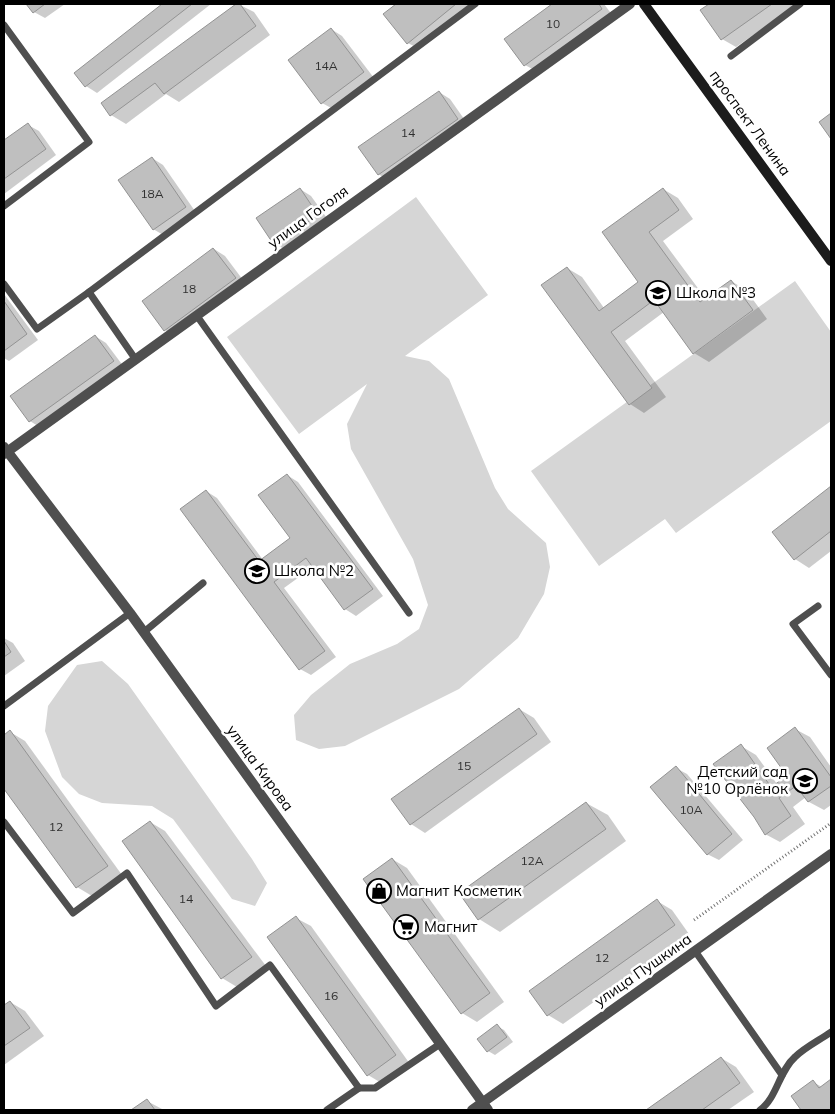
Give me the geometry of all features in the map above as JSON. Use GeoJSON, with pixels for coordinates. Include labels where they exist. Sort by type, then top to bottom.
{"type":"FeatureCollection","features":[{"type":"Feature","properties":{"kind":"street","name":"улица Гоголя"},"geometry":{"type":"LineString","coordinates":[[5,451],[136,360],[630,4]]}},
{"type":"Feature","properties":{"kind":"street","name":"проспект Ленина"},"geometry":{"type":"LineString","coordinates":[[644,4],[831,261]]}},
{"type":"Feature","properties":{"kind":"street","name":"улица Кирова"},"geometry":{"type":"LineString","coordinates":[[5,451],[144,632],[486,1106]]}},
{"type":"Feature","properties":{"kind":"street","name":"улица Пушкина"},"geometry":{"type":"LineString","coordinates":[[472,1110],[486,1106],[695,951],[831,854]]}},
{"type":"Feature","properties":{"kind":"lane"},"geometry":{"type":"LineString","coordinates":[[4,284],[37,329],[476,4]]}},
{"type":"Feature","properties":{"kind":"lane"},"geometry":{"type":"LineString","coordinates":[[731,56],[800,4]]}},
{"type":"Feature","properties":{"kind":"lane"},"geometry":{"type":"LineString","coordinates":[[4,25],[89,142],[4,206]]}},
{"type":"Feature","properties":{"kind":"lane"},"geometry":{"type":"LineString","coordinates":[[89,292],[136,360]]}},
{"type":"Feature","properties":{"kind":"lane"},"geometry":{"type":"LineString","coordinates":[[197,316],[410,613]]}},
{"type":"Feature","properties":{"kind":"lane"},"geometry":{"type":"LineString","coordinates":[[144,632],[203,583]]}},
{"type":"Feature","properties":{"kind":"lane"},"geometry":{"type":"LineString","coordinates":[[818,606],[793,624],[831,674]]}},
{"type":"Feature","properties":{"kind":"lane"},"geometry":{"type":"LineString","coordinates":[[4,706],[130,613]]}},
{"type":"Feature","properties":{"kind":"lane"},"geometry":{"type":"LineString","coordinates":[[4,822],[73,913],[127,873],[216,1006],[270,965],[359,1088]]}},
{"type":"Feature","properties":{"kind":"lane"},"geometry":{"type":"LineString","coordinates":[[695,951],[782,1075]]}},
{"type":"Feature","properties":{"kind":"lane"},"geometry":{"type":"LineString","coordinates":[[760,1110],[765,1107],[794,1057],[831,1032]]}},
{"type":"Feature","properties":{"kind":"lane"},"geometry":{"type":"LineString","coordinates":[[327,1110],[359,1088],[374,1088],[440,1044]]}},
{"type":"Feature","properties":{"kind":"path"},"geometry":{"type":"LineString","coordinates":[[694,920],[831,823]]}},
{"type":"Feature","properties":{"kind":"shaded area"},"geometry":{"type":"Polygon","coordinates":[[[416,197],[488,295],[405,356],[429,361],[449,379],[495,488],[508,509],[546,543],[550,567],[544,594],[518,638],[459,689],[345,746],[319,749],[296,740],[294,715],[311,695],[350,664],[397,644],[419,629],[428,605],[413,559],[351,449],[347,424],[367,384],[299,434],[227,337],[416,197]]]}},
{"type":"Feature","properties":{"kind":"shaded area"},"geometry":{"type":"Polygon","coordinates":[[[795,281],[831,332],[831,421],[676,533],[665,519],[599,566],[531,471],[795,281]]]}},
{"type":"Feature","properties":{"kind":"shaded area"},"geometry":{"type":"Polygon","coordinates":[[[102,661],[128,684],[267,883],[255,906],[232,899],[173,819],[152,806],[102,803],[79,794],[62,777],[45,731],[48,706],[77,665],[102,661]]]}},
{"type":"Feature","properties":{"kind":"building"},"geometry":{"type":"Polygon","coordinates":[[[26,4],[45,4],[33,13],[26,4]]]}},
{"type":"Feature","properties":{"kind":"building"},"geometry":{"type":"Polygon","coordinates":[[[162,4],[192,4],[85,87],[74,73],[162,4]]]}},
{"type":"Feature","properties":{"kind":"building"},"geometry":{"type":"Polygon","coordinates":[[[236,4],[240,4],[256,26],[164,94],[155,83],[110,116],[101,103],[236,4]]]}},
{"type":"Feature","properties":{"kind":"building"},"geometry":{"type":"Polygon","coordinates":[[[396,4],[456,4],[407,44],[383,14],[396,4]]]}},
{"type":"Feature","properties":{"kind":"building"},"geometry":{"type":"Polygon","coordinates":[[[552,4],[599,4],[602,9],[524,66],[504,39],[552,4]]]}},
{"type":"Feature","properties":{"kind":"building"},"geometry":{"type":"Polygon","coordinates":[[[709,4],[772,4],[721,40],[700,10],[709,4]]]}},
{"type":"Feature","properties":{"kind":"building"},"geometry":{"type":"Polygon","coordinates":[[[331,28],[364,72],[321,104],[288,60],[331,28]]]}},
{"type":"Feature","properties":{"kind":"building"},"geometry":{"type":"Polygon","coordinates":[[[439,91],[458,119],[378,175],[358,147],[439,91]]]}},
{"type":"Feature","properties":{"kind":"building"},"geometry":{"type":"Polygon","coordinates":[[[831,113],[831,139],[819,122],[831,113]]]}},
{"type":"Feature","properties":{"kind":"building"},"geometry":{"type":"Polygon","coordinates":[[[28,123],[46,149],[4,179],[4,140],[28,123]]]}},
{"type":"Feature","properties":{"kind":"building"},"geometry":{"type":"Polygon","coordinates":[[[152,157],[186,207],[153,230],[118,180],[152,157]]]}},
{"type":"Feature","properties":{"kind":"building"},"geometry":{"type":"Polygon","coordinates":[[[300,188],[318,215],[274,245],[256,218],[300,188]]]}},
{"type":"Feature","properties":{"kind":"building","name":"Школа №3"},"geometry":{"type":"Polygon","coordinates":[[[663,188],[679,210],[649,232],[700,302],[731,280],[753,310],[693,354],[654,300],[611,332],[652,388],[629,405],[541,285],[567,267],[599,311],[638,282],[602,232],[663,188]]]}},
{"type":"Feature","properties":{"kind":"building"},"geometry":{"type":"Polygon","coordinates":[[[213,248],[236,278],[164,331],[142,301],[213,248]]]}},
{"type":"Feature","properties":{"kind":"building"},"geometry":{"type":"Polygon","coordinates":[[[4,301],[27,334],[4,351],[4,301]]]}},
{"type":"Feature","properties":{"kind":"building"},"geometry":{"type":"Polygon","coordinates":[[[95,335],[114,361],[29,422],[10,396],[95,335]]]}},
{"type":"Feature","properties":{"kind":"building","name":"Школа №2"},"geometry":{"type":"Polygon","coordinates":[[[287,474],[373,589],[344,610],[306,558],[274,582],[325,651],[299,670],[180,509],[206,490],[259,561],[290,538],[258,495],[287,474]]]}},
{"type":"Feature","properties":{"kind":"building"},"geometry":{"type":"Polygon","coordinates":[[[831,486],[831,531],[794,560],[772,532],[831,486]]]}},
{"type":"Feature","properties":{"kind":"building"},"geometry":{"type":"Polygon","coordinates":[[[4,641],[11,652],[4,657],[4,641]]]}},
{"type":"Feature","properties":{"kind":"building"},"geometry":{"type":"Polygon","coordinates":[[[519,708],[537,734],[410,825],[391,799],[519,708]]]}},
{"type":"Feature","properties":{"kind":"building","name":"Детский сад №10 Орлёнок"},"geometry":{"type":"Polygon","coordinates":[[[795,727],[831,777],[831,786],[808,802],[796,786],[779,798],[791,816],[765,835],[754,817],[713,764],[741,744],[771,787],[787,776],[767,748],[795,727]]]}},
{"type":"Feature","properties":{"kind":"building"},"geometry":{"type":"Polygon","coordinates":[[[10,730],[108,866],[76,888],[4,789],[4,735],[10,730]]]}},
{"type":"Feature","properties":{"kind":"building","name":"Детский сад №10 Орлёнок"},"geometry":{"type":"Polygon","coordinates":[[[676,766],[732,834],[707,855],[650,787],[676,766]]]}},
{"type":"Feature","properties":{"kind":"building"},"geometry":{"type":"Polygon","coordinates":[[[586,802],[606,829],[478,920],[459,893],[586,802]]]}},
{"type":"Feature","properties":{"kind":"building"},"geometry":{"type":"Polygon","coordinates":[[[150,821],[252,957],[221,979],[122,841],[150,821]]]}},
{"type":"Feature","properties":{"kind":"building"},"geometry":{"type":"Polygon","coordinates":[[[392,858],[490,993],[461,1014],[363,879],[392,858]]]}},
{"type":"Feature","properties":{"kind":"building"},"geometry":{"type":"Polygon","coordinates":[[[657,899],[675,925],[547,1016],[529,991],[657,899]]]}},
{"type":"Feature","properties":{"kind":"building"},"geometry":{"type":"Polygon","coordinates":[[[296,916],[396,1055],[367,1076],[267,937],[296,916]]]}},
{"type":"Feature","properties":{"kind":"building"},"geometry":{"type":"Polygon","coordinates":[[[10,1001],[30,1028],[4,1046],[4,1005],[10,1001]]]}},
{"type":"Feature","properties":{"kind":"building"},"geometry":{"type":"Polygon","coordinates":[[[497,1024],[507,1037],[487,1052],[477,1039],[497,1024]]]}},
{"type":"Feature","properties":{"kind":"building"},"geometry":{"type":"Polygon","coordinates":[[[721,1057],[740,1083],[702,1110],[646,1110],[721,1057]]]}},
{"type":"Feature","properties":{"kind":"building"},"geometry":{"type":"Polygon","coordinates":[[[831,1079],[831,1110],[801,1110],[791,1096],[813,1080],[819,1088],[831,1079]]]}},
{"type":"Feature","properties":{"kind":"building"},"geometry":{"type":"Polygon","coordinates":[[[147,1099],[155,1110],[131,1110],[147,1099]]]}},
{"type":"Feature","properties":{"kind":"place","name":"Школа №3"},"geometry":{"type":"Point","coordinates":[658,293]}},
{"type":"Feature","properties":{"kind":"place","name":"Школа №2"},"geometry":{"type":"Point","coordinates":[257,571]}},
{"type":"Feature","properties":{"kind":"place","name":"Детский сад №10 Орлёнок"},"geometry":{"type":"Point","coordinates":[805,781]}},
{"type":"Feature","properties":{"kind":"place","name":"Магнит Косметик"},"geometry":{"type":"Point","coordinates":[379,891]}},
{"type":"Feature","properties":{"kind":"place","name":"Магнит"},"geometry":{"type":"Point","coordinates":[406,927]}}]}
